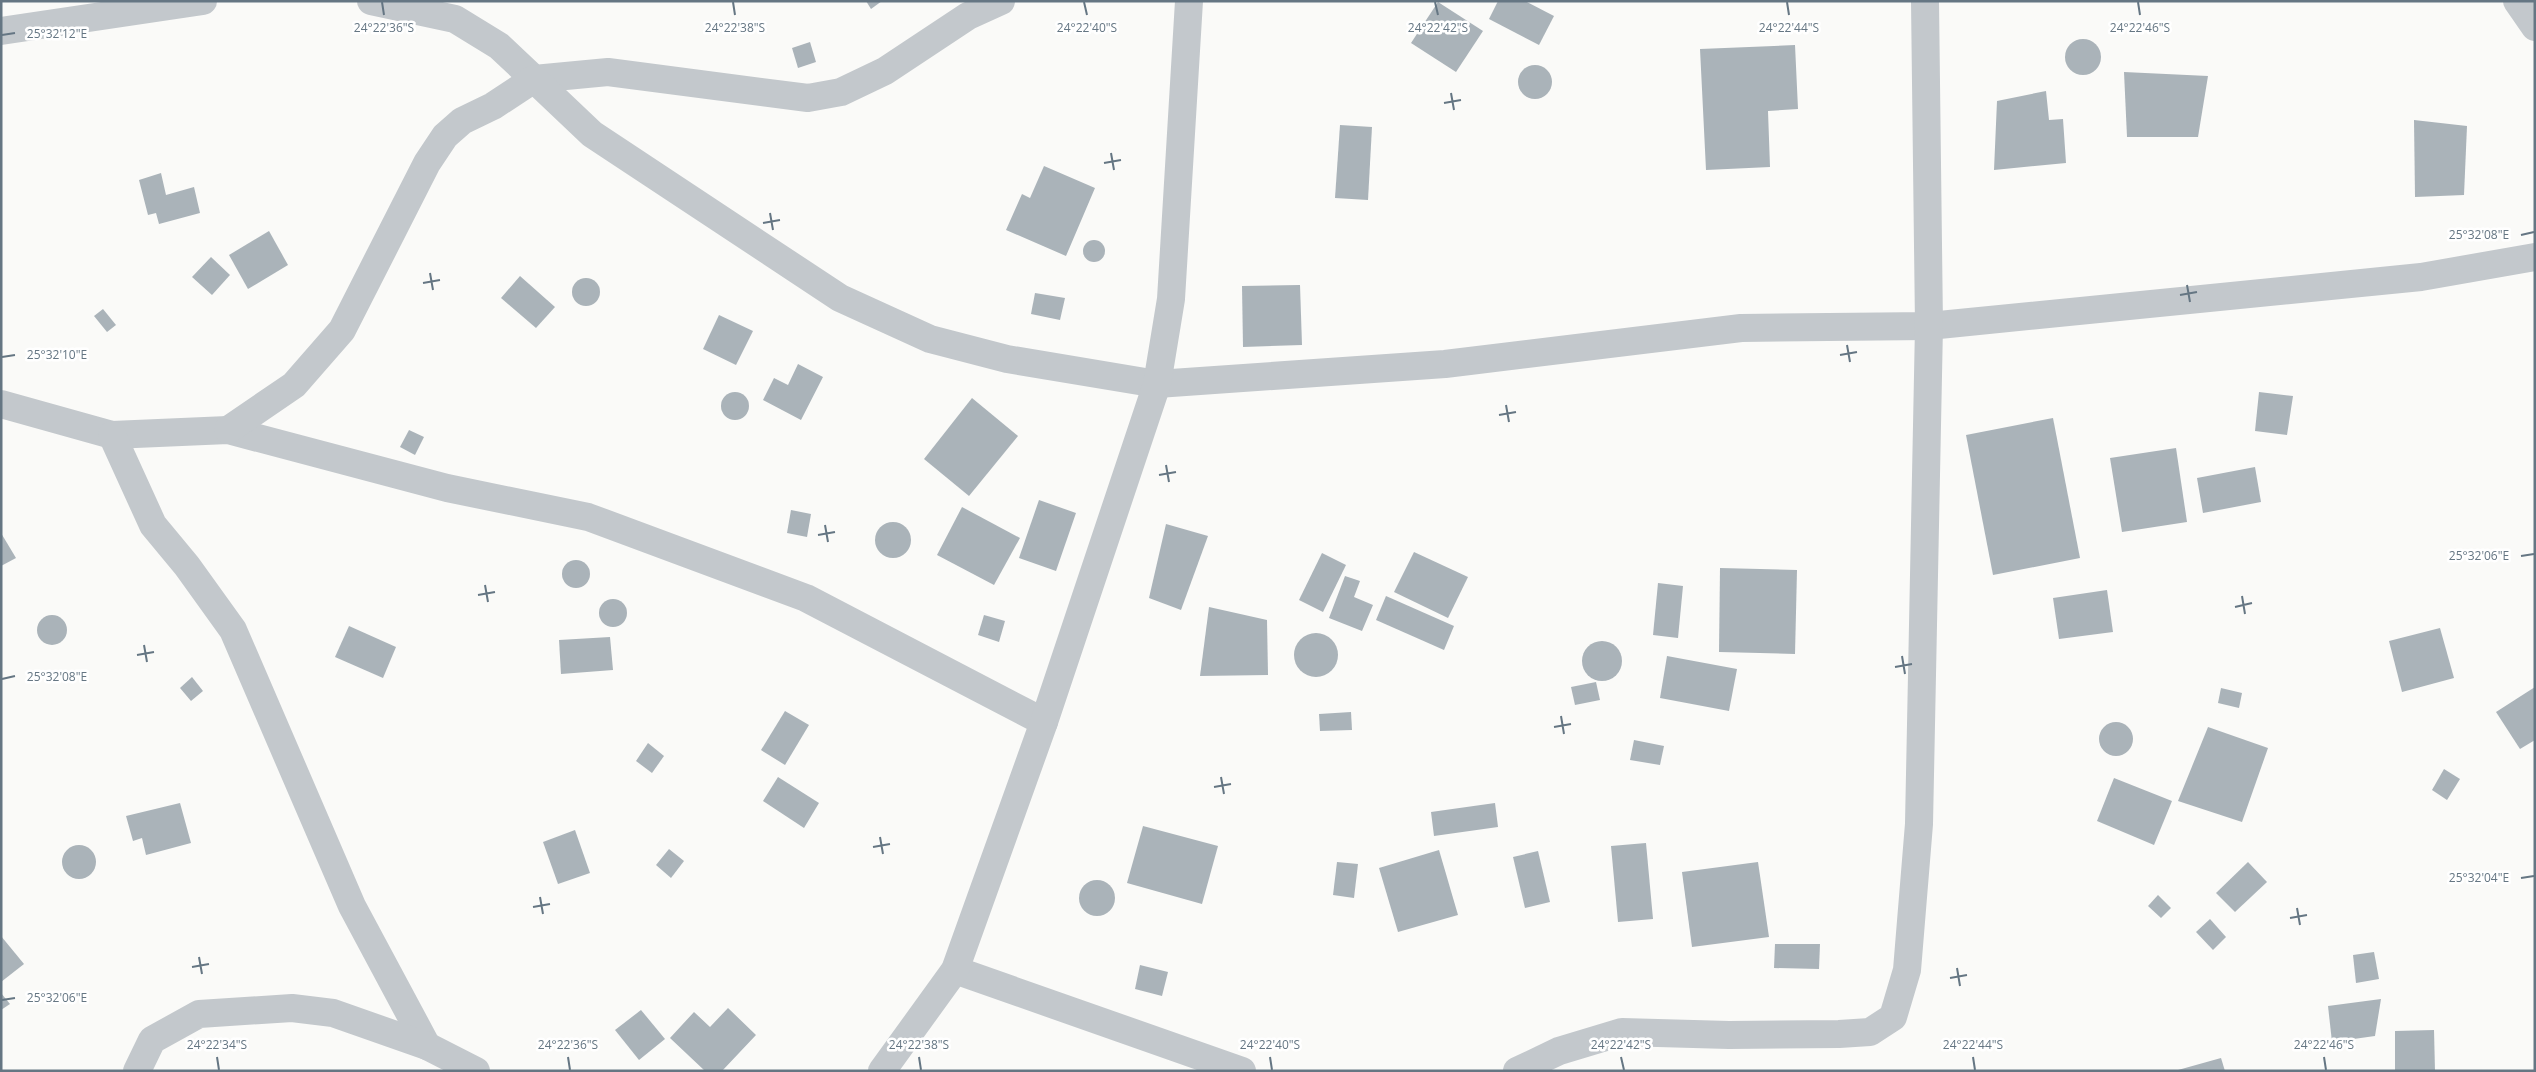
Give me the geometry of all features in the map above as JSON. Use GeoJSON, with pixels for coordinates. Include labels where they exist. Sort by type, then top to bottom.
{"type":"FeatureCollection","features":[{"type":"Feature","properties":{"kind":"street"},"geometry":{"type":"LineString","coordinates":[[1,31],[203,1]]}},
{"type":"Feature","properties":{"kind":"street"},"geometry":{"type":"LineString","coordinates":[[371,1],[455,18],[499,46],[592,134],[840,298],[930,339],[1007,359],[1157,384],[1445,364],[1741,328],[1929,326],[2422,277],[2535,257]]}},
{"type":"Feature","properties":{"kind":"street"},"geometry":{"type":"LineString","coordinates":[[228,430],[294,385],[342,330],[427,163],[445,136],[462,121],[494,106],[534,79],[608,72],[808,98],[841,92],[885,71],[968,16],[1001,1]]}},
{"type":"Feature","properties":{"kind":"street"},"geometry":{"type":"LineString","coordinates":[[882,1071],[955,970],[1044,722],[1157,384],[1172,299],[1189,1]]}},
{"type":"Feature","properties":{"kind":"street"},"geometry":{"type":"LineString","coordinates":[[1516,1071],[1559,1051],[1622,1032],[1729,1035],[1839,1034],[1870,1032],[1893,1016],[1907,970],[1919,824],[1929,326],[1924,1]]}},
{"type":"Feature","properties":{"kind":"street"},"geometry":{"type":"LineString","coordinates":[[2517,1],[2535,27]]}},
{"type":"Feature","properties":{"kind":"street"},"geometry":{"type":"LineString","coordinates":[[1,404],[112,435],[228,430],[447,488],[597,521],[806,598],[1044,722]]}},
{"type":"Feature","properties":{"kind":"street"},"geometry":{"type":"LineString","coordinates":[[112,435],[153,524],[187,566],[233,630],[352,906],[427,1046]]}},
{"type":"Feature","properties":{"kind":"street"},"geometry":{"type":"LineString","coordinates":[[955,970],[1242,1071]]}},
{"type":"Feature","properties":{"kind":"street"},"geometry":{"type":"LineString","coordinates":[[137,1071],[152,1040],[199,1014],[292,1008],[333,1012],[427,1046],[476,1071]]}},
{"type":"Feature","properties":{"kind":"building"},"geometry":{"type":"Polygon","coordinates":[[[866,1],[882,1],[871,9],[866,1]]]}},
{"type":"Feature","properties":{"kind":"building"},"geometry":{"type":"Polygon","coordinates":[[[1498,1],[1525,1],[1554,16],[1539,45],[1489,19],[1498,1]]]}},
{"type":"Feature","properties":{"kind":"building"},"geometry":{"type":"Polygon","coordinates":[[[1438,2],[1483,31],[1456,72],[1411,43],[1438,2]]]}},
{"type":"Feature","properties":{"kind":"building"},"geometry":{"type":"Polygon","coordinates":[[[2083,39],[2090,40],[2096,44],[2100,50],[2100,64],[2096,70],[2090,74],[2083,75],[2076,74],[2070,70],[2066,64],[2065,57],[2066,50],[2070,44],[2076,40],[2083,39]]]}},
{"type":"Feature","properties":{"kind":"building"},"geometry":{"type":"Polygon","coordinates":[[[810,42],[816,62],[798,68],[792,48],[810,42]]]}},
{"type":"Feature","properties":{"kind":"building"},"geometry":{"type":"Polygon","coordinates":[[[1795,45],[1798,109],[1768,111],[1770,167],[1706,170],[1700,49],[1795,45]]]}},
{"type":"Feature","properties":{"kind":"building"},"geometry":{"type":"Polygon","coordinates":[[[1535,65],[1547,70],[1552,82],[1547,94],[1535,99],[1523,94],[1518,82],[1523,70],[1535,65]]]}},
{"type":"Feature","properties":{"kind":"building"},"geometry":{"type":"Polygon","coordinates":[[[2124,72],[2208,76],[2198,137],[2127,137],[2124,72]]]}},
{"type":"Feature","properties":{"kind":"building"},"geometry":{"type":"Polygon","coordinates":[[[2046,91],[2049,120],[2063,119],[2066,163],[1994,170],[1997,101],[2046,91]]]}},
{"type":"Feature","properties":{"kind":"building"},"geometry":{"type":"Polygon","coordinates":[[[2414,120],[2467,126],[2464,195],[2415,197],[2414,120]]]}},
{"type":"Feature","properties":{"kind":"building"},"geometry":{"type":"Polygon","coordinates":[[[1340,125],[1372,127],[1368,200],[1335,198],[1340,125]]]}},
{"type":"Feature","properties":{"kind":"building"},"geometry":{"type":"Polygon","coordinates":[[[1044,166],[1095,188],[1066,256],[1006,230],[1022,194],[1030,198],[1044,166]]]}},
{"type":"Feature","properties":{"kind":"building"},"geometry":{"type":"Polygon","coordinates":[[[161,173],[166,195],[194,187],[200,213],[159,224],[156,213],[148,215],[139,180],[161,173]]]}},
{"type":"Feature","properties":{"kind":"building"},"geometry":{"type":"Polygon","coordinates":[[[269,231],[288,265],[248,289],[229,255],[269,231]]]}},
{"type":"Feature","properties":{"kind":"building"},"geometry":{"type":"Polygon","coordinates":[[[1094,240],[1102,243],[1105,251],[1102,259],[1094,262],[1086,259],[1083,251],[1086,243],[1094,240]]]}},
{"type":"Feature","properties":{"kind":"building"},"geometry":{"type":"Polygon","coordinates":[[[211,257],[230,275],[212,295],[192,277],[211,257]]]}},
{"type":"Feature","properties":{"kind":"building"},"geometry":{"type":"Polygon","coordinates":[[[520,276],[555,307],[536,328],[501,298],[520,276]]]}},
{"type":"Feature","properties":{"kind":"building"},"geometry":{"type":"Polygon","coordinates":[[[586,278],[596,282],[600,292],[596,302],[586,306],[576,302],[572,292],[576,282],[586,278]]]}},
{"type":"Feature","properties":{"kind":"building"},"geometry":{"type":"Polygon","coordinates":[[[1300,285],[1302,345],[1243,347],[1242,286],[1300,285]]]}},
{"type":"Feature","properties":{"kind":"building"},"geometry":{"type":"Polygon","coordinates":[[[1035,293],[1065,298],[1060,320],[1031,314],[1035,293]]]}},
{"type":"Feature","properties":{"kind":"building"},"geometry":{"type":"Polygon","coordinates":[[[103,309],[116,325],[107,332],[94,316],[103,309]]]}},
{"type":"Feature","properties":{"kind":"building"},"geometry":{"type":"Polygon","coordinates":[[[719,315],[753,331],[736,365],[703,349],[719,315]]]}},
{"type":"Feature","properties":{"kind":"building"},"geometry":{"type":"Polygon","coordinates":[[[798,364],[823,377],[801,420],[763,400],[774,378],[788,385],[798,364]]]}},
{"type":"Feature","properties":{"kind":"building"},"geometry":{"type":"Polygon","coordinates":[[[735,392],[745,396],[749,406],[745,416],[735,420],[725,416],[721,406],[725,396],[735,392]]]}},
{"type":"Feature","properties":{"kind":"building"},"geometry":{"type":"Polygon","coordinates":[[[2259,392],[2293,396],[2287,435],[2255,431],[2259,392]]]}},
{"type":"Feature","properties":{"kind":"building"},"geometry":{"type":"Polygon","coordinates":[[[972,398],[1018,436],[969,496],[924,459],[972,398]]]}},
{"type":"Feature","properties":{"kind":"building"},"geometry":{"type":"Polygon","coordinates":[[[2053,418],[2080,558],[1993,575],[1966,435],[2053,418]]]}},
{"type":"Feature","properties":{"kind":"building"},"geometry":{"type":"Polygon","coordinates":[[[409,430],[424,437],[415,455],[400,447],[409,430]]]}},
{"type":"Feature","properties":{"kind":"building"},"geometry":{"type":"Polygon","coordinates":[[[2176,448],[2187,522],[2122,532],[2110,458],[2176,448]]]}},
{"type":"Feature","properties":{"kind":"building"},"geometry":{"type":"Polygon","coordinates":[[[2255,467],[2261,502],[2203,513],[2197,478],[2255,467]]]}},
{"type":"Feature","properties":{"kind":"building"},"geometry":{"type":"Polygon","coordinates":[[[1039,500],[1076,513],[1056,571],[1019,558],[1039,500]]]}},
{"type":"Feature","properties":{"kind":"building"},"geometry":{"type":"Polygon","coordinates":[[[962,507],[1020,538],[994,585],[937,555],[962,507]]]}},
{"type":"Feature","properties":{"kind":"building"},"geometry":{"type":"Polygon","coordinates":[[[791,510],[811,514],[807,537],[787,533],[791,510]]]}},
{"type":"Feature","properties":{"kind":"building"},"geometry":{"type":"Polygon","coordinates":[[[893,522],[900,523],[906,527],[910,533],[910,547],[906,553],[900,557],[893,558],[886,557],[880,553],[876,547],[875,540],[876,533],[880,527],[886,523],[893,522]]]}},
{"type":"Feature","properties":{"kind":"building"},"geometry":{"type":"Polygon","coordinates":[[[1166,524],[1208,536],[1181,610],[1149,598],[1166,524]]]}},
{"type":"Feature","properties":{"kind":"building"},"geometry":{"type":"Polygon","coordinates":[[[1,533],[16,558],[1,566],[1,533]]]}},
{"type":"Feature","properties":{"kind":"building"},"geometry":{"type":"Polygon","coordinates":[[[1414,552],[1468,577],[1448,618],[1394,592],[1414,552]]]}},
{"type":"Feature","properties":{"kind":"building"},"geometry":{"type":"Polygon","coordinates":[[[1322,553],[1346,565],[1323,612],[1299,600],[1322,553]]]}},
{"type":"Feature","properties":{"kind":"building"},"geometry":{"type":"Polygon","coordinates":[[[576,560],[586,564],[590,574],[586,584],[576,588],[566,584],[562,574],[566,564],[576,560]]]}},
{"type":"Feature","properties":{"kind":"building"},"geometry":{"type":"Polygon","coordinates":[[[1720,568],[1797,570],[1795,654],[1719,652],[1720,568]]]}},
{"type":"Feature","properties":{"kind":"building"},"geometry":{"type":"Polygon","coordinates":[[[1345,576],[1360,581],[1354,597],[1373,605],[1362,631],[1329,618],[1345,576]]]}},
{"type":"Feature","properties":{"kind":"building"},"geometry":{"type":"Polygon","coordinates":[[[1658,583],[1683,586],[1678,638],[1653,635],[1658,583]]]}},
{"type":"Feature","properties":{"kind":"building"},"geometry":{"type":"Polygon","coordinates":[[[2107,590],[2113,632],[2059,639],[2053,598],[2107,590]]]}},
{"type":"Feature","properties":{"kind":"building"},"geometry":{"type":"Polygon","coordinates":[[[1386,596],[1454,626],[1444,650],[1376,620],[1386,596]]]}},
{"type":"Feature","properties":{"kind":"building"},"geometry":{"type":"Polygon","coordinates":[[[613,599],[623,603],[627,613],[623,623],[613,627],[603,623],[599,613],[603,603],[613,599]]]}},
{"type":"Feature","properties":{"kind":"building"},"geometry":{"type":"Polygon","coordinates":[[[1209,607],[1267,620],[1268,675],[1200,676],[1209,607]]]}},
{"type":"Feature","properties":{"kind":"building"},"geometry":{"type":"Polygon","coordinates":[[[52,615],[62,620],[67,630],[62,640],[52,645],[42,640],[37,630],[42,620],[52,615]]]}},
{"type":"Feature","properties":{"kind":"building"},"geometry":{"type":"Polygon","coordinates":[[[984,615],[1005,621],[999,642],[978,635],[984,615]]]}},
{"type":"Feature","properties":{"kind":"building"},"geometry":{"type":"Polygon","coordinates":[[[349,626],[396,647],[383,678],[335,657],[349,626]]]}},
{"type":"Feature","properties":{"kind":"building"},"geometry":{"type":"Polygon","coordinates":[[[2440,628],[2454,678],[2402,692],[2389,641],[2440,628]]]}},
{"type":"Feature","properties":{"kind":"building"},"geometry":{"type":"Polygon","coordinates":[[[1316,633],[1328,637],[1334,643],[1338,655],[1334,667],[1328,673],[1316,677],[1304,673],[1298,667],[1294,655],[1298,643],[1304,637],[1316,633]]]}},
{"type":"Feature","properties":{"kind":"building"},"geometry":{"type":"Polygon","coordinates":[[[610,637],[613,670],[561,674],[559,640],[610,637]]]}},
{"type":"Feature","properties":{"kind":"building"},"geometry":{"type":"Polygon","coordinates":[[[1602,641],[1616,647],[1622,661],[1616,675],[1602,681],[1588,675],[1582,661],[1588,647],[1602,641]]]}},
{"type":"Feature","properties":{"kind":"building"},"geometry":{"type":"Polygon","coordinates":[[[1667,656],[1737,669],[1729,711],[1660,698],[1667,656]]]}},
{"type":"Feature","properties":{"kind":"building"},"geometry":{"type":"Polygon","coordinates":[[[192,677],[203,691],[191,701],[180,688],[192,677]]]}},
{"type":"Feature","properties":{"kind":"building"},"geometry":{"type":"Polygon","coordinates":[[[1596,682],[1600,700],[1575,705],[1571,687],[1596,682]]]}},
{"type":"Feature","properties":{"kind":"building"},"geometry":{"type":"Polygon","coordinates":[[[2535,687],[2535,740],[2520,749],[2496,712],[2535,687]]]}},
{"type":"Feature","properties":{"kind":"building"},"geometry":{"type":"Polygon","coordinates":[[[2221,688],[2242,693],[2239,708],[2218,703],[2221,688]]]}},
{"type":"Feature","properties":{"kind":"building"},"geometry":{"type":"Polygon","coordinates":[[[785,711],[809,725],[785,765],[761,750],[785,711]]]}},
{"type":"Feature","properties":{"kind":"building"},"geometry":{"type":"Polygon","coordinates":[[[1351,712],[1352,730],[1320,731],[1319,714],[1351,712]]]}},
{"type":"Feature","properties":{"kind":"building"},"geometry":{"type":"Polygon","coordinates":[[[2116,722],[2128,727],[2133,739],[2128,751],[2116,756],[2104,751],[2099,739],[2104,727],[2116,722]]]}},
{"type":"Feature","properties":{"kind":"building"},"geometry":{"type":"Polygon","coordinates":[[[2208,727],[2268,748],[2242,822],[2178,801],[2208,727]]]}},
{"type":"Feature","properties":{"kind":"building"},"geometry":{"type":"Polygon","coordinates":[[[1634,740],[1664,746],[1660,765],[1630,760],[1634,740]]]}},
{"type":"Feature","properties":{"kind":"building"},"geometry":{"type":"Polygon","coordinates":[[[648,743],[664,756],[652,773],[636,761],[648,743]]]}},
{"type":"Feature","properties":{"kind":"building"},"geometry":{"type":"Polygon","coordinates":[[[2444,769],[2460,779],[2447,800],[2432,790],[2444,769]]]}},
{"type":"Feature","properties":{"kind":"building"},"geometry":{"type":"Polygon","coordinates":[[[778,777],[819,803],[804,828],[763,801],[778,777]]]}},
{"type":"Feature","properties":{"kind":"building"},"geometry":{"type":"Polygon","coordinates":[[[2114,778],[2172,801],[2154,845],[2097,821],[2114,778]]]}},
{"type":"Feature","properties":{"kind":"building"},"geometry":{"type":"Polygon","coordinates":[[[180,803],[191,843],[146,855],[142,838],[133,841],[126,816],[180,803]]]}},
{"type":"Feature","properties":{"kind":"building"},"geometry":{"type":"Polygon","coordinates":[[[1495,803],[1498,827],[1434,836],[1431,812],[1495,803]]]}},
{"type":"Feature","properties":{"kind":"building"},"geometry":{"type":"Polygon","coordinates":[[[1143,826],[1218,846],[1202,904],[1127,883],[1143,826]]]}},
{"type":"Feature","properties":{"kind":"building"},"geometry":{"type":"Polygon","coordinates":[[[575,830],[590,873],[558,884],[543,842],[575,830]]]}},
{"type":"Feature","properties":{"kind":"building"},"geometry":{"type":"Polygon","coordinates":[[[1646,843],[1653,919],[1618,922],[1611,846],[1646,843]]]}},
{"type":"Feature","properties":{"kind":"building"},"geometry":{"type":"Polygon","coordinates":[[[79,845],[86,846],[91,850],[95,855],[95,869],[91,874],[86,878],[79,879],[72,878],[67,874],[63,869],[62,862],[63,855],[67,850],[72,846],[79,845]]]}},
{"type":"Feature","properties":{"kind":"building"},"geometry":{"type":"Polygon","coordinates":[[[669,849],[684,861],[671,878],[656,865],[669,849]]]}},
{"type":"Feature","properties":{"kind":"building"},"geometry":{"type":"Polygon","coordinates":[[[1439,850],[1458,915],[1398,932],[1379,868],[1439,850]]]}},
{"type":"Feature","properties":{"kind":"building"},"geometry":{"type":"Polygon","coordinates":[[[1538,851],[1550,902],[1525,908],[1513,857],[1538,851]]]}},
{"type":"Feature","properties":{"kind":"building"},"geometry":{"type":"Polygon","coordinates":[[[1337,862],[1358,864],[1354,898],[1333,895],[1337,862]]]}},
{"type":"Feature","properties":{"kind":"building"},"geometry":{"type":"Polygon","coordinates":[[[1758,862],[1769,937],[1692,947],[1682,872],[1758,862]]]}},
{"type":"Feature","properties":{"kind":"building"},"geometry":{"type":"Polygon","coordinates":[[[2248,862],[2267,882],[2235,912],[2216,893],[2248,862]]]}},
{"type":"Feature","properties":{"kind":"building"},"geometry":{"type":"Polygon","coordinates":[[[1097,880],[1104,881],[1110,885],[1114,891],[1114,905],[1110,911],[1104,915],[1097,916],[1090,915],[1084,911],[1080,905],[1079,898],[1080,891],[1084,885],[1090,881],[1097,880]]]}},
{"type":"Feature","properties":{"kind":"building"},"geometry":{"type":"Polygon","coordinates":[[[2158,895],[2171,908],[2161,918],[2148,906],[2158,895]]]}},
{"type":"Feature","properties":{"kind":"building"},"geometry":{"type":"Polygon","coordinates":[[[2210,919],[2226,937],[2213,950],[2196,932],[2210,919]]]}},
{"type":"Feature","properties":{"kind":"building"},"geometry":{"type":"Polygon","coordinates":[[[1,936],[24,964],[1,982],[1,936]]]}},
{"type":"Feature","properties":{"kind":"building"},"geometry":{"type":"Polygon","coordinates":[[[1775,944],[1820,944],[1819,969],[1774,968],[1775,944]]]}},
{"type":"Feature","properties":{"kind":"building"},"geometry":{"type":"Polygon","coordinates":[[[2374,952],[2379,979],[2356,983],[2353,955],[2374,952]]]}},
{"type":"Feature","properties":{"kind":"building"},"geometry":{"type":"Polygon","coordinates":[[[1140,965],[1168,972],[1162,996],[1135,989],[1140,965]]]}},
{"type":"Feature","properties":{"kind":"building"},"geometry":{"type":"Polygon","coordinates":[[[1,993],[10,1004],[1,1010],[1,993]]]}},
{"type":"Feature","properties":{"kind":"building"},"geometry":{"type":"Polygon","coordinates":[[[2381,999],[2375,1036],[2332,1042],[2328,1006],[2381,999]]]}},
{"type":"Feature","properties":{"kind":"building"},"geometry":{"type":"Polygon","coordinates":[[[728,1008],[756,1035],[722,1071],[705,1071],[670,1038],[694,1012],[710,1027],[728,1008]]]}},
{"type":"Feature","properties":{"kind":"building"},"geometry":{"type":"Polygon","coordinates":[[[641,1010],[665,1039],[639,1060],[615,1030],[641,1010]]]}},
{"type":"Feature","properties":{"kind":"building"},"geometry":{"type":"Polygon","coordinates":[[[2434,1030],[2435,1071],[2395,1071],[2395,1031],[2434,1030]]]}},
{"type":"Feature","properties":{"kind":"building"},"geometry":{"type":"Polygon","coordinates":[[[2221,1058],[2225,1071],[2178,1071],[2178,1070],[2221,1058]]]}}]}
